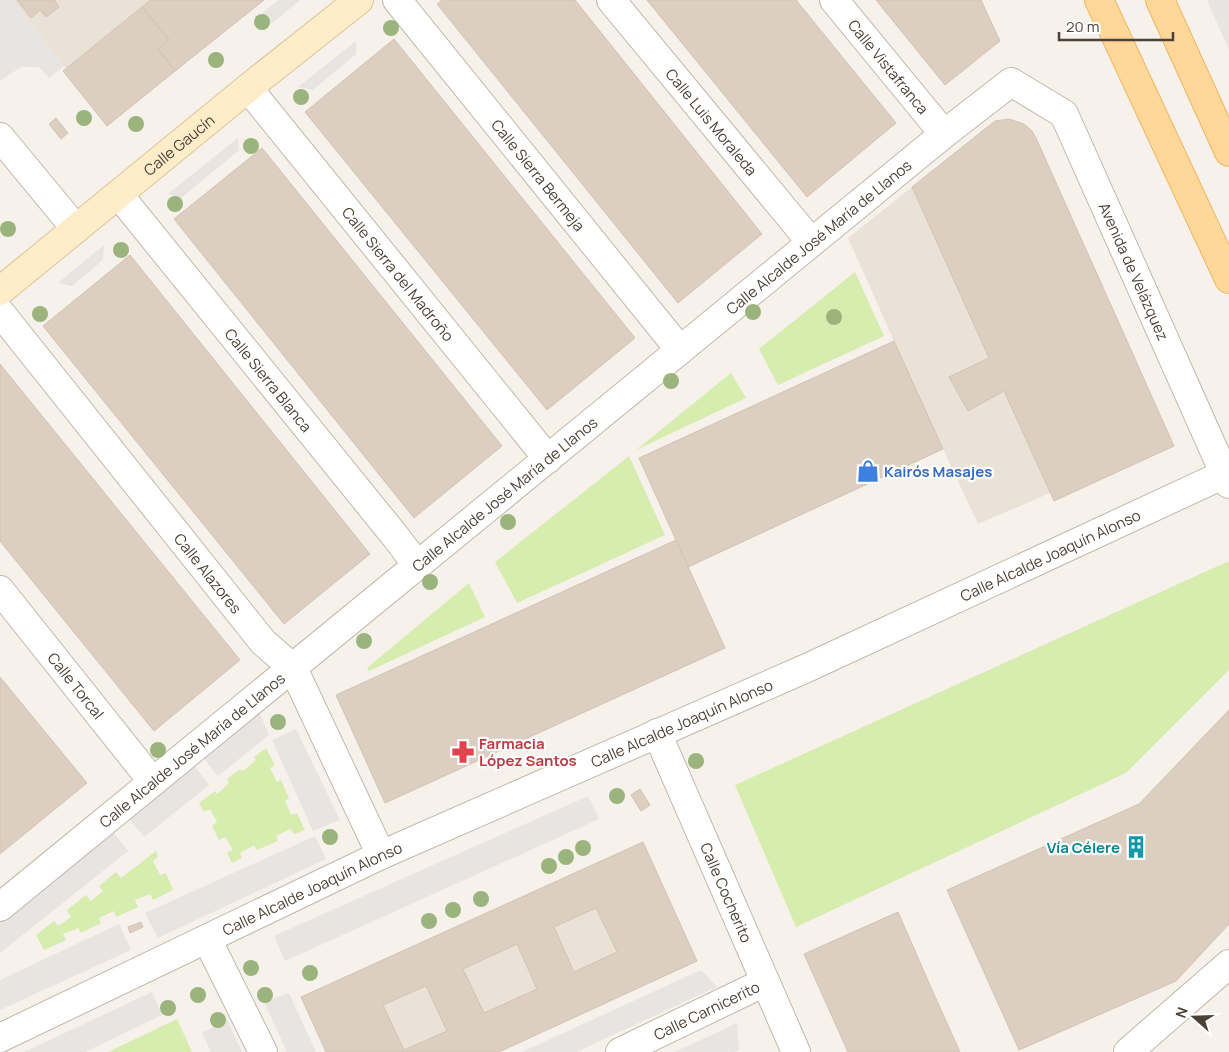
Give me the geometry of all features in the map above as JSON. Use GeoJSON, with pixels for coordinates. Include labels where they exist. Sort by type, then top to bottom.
{"type":"FeatureCollection","features":[{"type":"Feature","properties":{"kind":"main road","name":"Calle Gaucín"},"geometry":{"type":"LineString","coordinates":[[0,291],[248,88],[359,0]]}},
{"type":"Feature","properties":{"kind":"main road"},"geometry":{"type":"LineString","coordinates":[[1099,0],[1229,279]]}},
{"type":"Feature","properties":{"kind":"main road"},"geometry":{"type":"LineString","coordinates":[[1160,0],[1229,152]]}},
{"type":"Feature","properties":{"kind":"street","name":"Calle Sierra Bermeja"},"geometry":{"type":"LineString","coordinates":[[397,0],[680,350]]}},
{"type":"Feature","properties":{"kind":"street","name":"Calle Luis Moraleda"},"geometry":{"type":"LineString","coordinates":[[611,0],[811,242]]}},
{"type":"Feature","properties":{"kind":"street","name":"Calle Vistafranca"},"geometry":{"type":"LineString","coordinates":[[834,0],[944,134]]}},
{"type":"Feature","properties":{"kind":"street","name":"Calle Alcalde José María de Llanos"},"geometry":{"type":"LineString","coordinates":[[0,907],[811,242],[1011,82]]}},
{"type":"Feature","properties":{"kind":"street","name":"Avenida de Velázquez"},"geometry":{"type":"LineString","coordinates":[[1011,82],[1064,114],[1228,477]]}},
{"type":"Feature","properties":{"kind":"street","name":"Calle Sierra del Madroño"},"geometry":{"type":"LineString","coordinates":[[248,88],[548,458]]}},
{"type":"Feature","properties":{"kind":"street"},"geometry":{"type":"LineString","coordinates":[[0,137],[76,230]]}},
{"type":"Feature","properties":{"kind":"street","name":"Calle Sierra Blanca"},"geometry":{"type":"LineString","coordinates":[[119,195],[417,565]]}},
{"type":"Feature","properties":{"kind":"street","name":"Calle Alazores"},"geometry":{"type":"LineString","coordinates":[[0,312],[263,642],[293,668],[381,855]]}},
{"type":"Feature","properties":{"kind":"street","name":"Calle Alcalde Joaquín Alonso"},"geometry":{"type":"LineString","coordinates":[[0,1038],[381,855],[809,667],[1228,477]]}},
{"type":"Feature","properties":{"kind":"street","name":"Calle Torcal"},"geometry":{"type":"LineString","coordinates":[[0,590],[154,782]]}},
{"type":"Feature","properties":{"kind":"street","name":"Calle Cocherito"},"geometry":{"type":"LineString","coordinates":[[657,733],[796,1052]]}},
{"type":"Feature","properties":{"kind":"street"},"geometry":{"type":"LineString","coordinates":[[208,939],[263,1052]]}},
{"type":"Feature","properties":{"kind":"street"},"geometry":{"type":"LineString","coordinates":[[1128,1052],[1229,964]]}},
{"type":"Feature","properties":{"kind":"street","name":"Calle Carnicerito"},"geometry":{"type":"LineString","coordinates":[[620,1052],[766,982]]}},
{"type":"Feature","properties":{"kind":"shaded area"},"geometry":{"type":"Polygon","coordinates":[[[0,0],[13,0],[64,66],[49,78],[39,67],[21,67],[0,81],[0,0]]]}},
{"type":"Feature","properties":{"kind":"shaded area"},"geometry":{"type":"Polygon","coordinates":[[[13,0],[189,0],[219,36],[107,126],[63,71],[66,68],[13,0]]]}},
{"type":"Feature","properties":{"kind":"shaded area"},"geometry":{"type":"Polygon","coordinates":[[[279,0],[300,0],[271,24],[262,13],[279,0]]]}},
{"type":"Feature","properties":{"kind":"shaded area"},"geometry":{"type":"Polygon","coordinates":[[[1207,0],[1229,0],[1229,50],[1207,0]]]}},
{"type":"Feature","properties":{"kind":"shaded area"},"geometry":{"type":"Polygon","coordinates":[[[356,41],[356,54],[313,90],[298,87],[356,41]]]}},
{"type":"Feature","properties":{"kind":"shaded area"},"geometry":{"type":"Polygon","coordinates":[[[238,138],[239,150],[181,198],[168,194],[238,138]]]}},
{"type":"Feature","properties":{"kind":"shaded area"},"geometry":{"type":"Polygon","coordinates":[[[912,187],[972,319],[1037,294],[1095,268],[1140,369],[1082,395],[1021,429],[1050,493],[978,524],[943,449],[688,567],[725,648],[385,803],[336,695],[676,540],[639,458],[894,341],[848,238],[912,187]]]}},
{"type":"Feature","properties":{"kind":"shaded area"},"geometry":{"type":"Polygon","coordinates":[[[104,245],[103,260],[72,286],[58,283],[104,245]]]}},
{"type":"Feature","properties":{"kind":"shaded area"},"geometry":{"type":"Polygon","coordinates":[[[258,709],[269,735],[218,776],[201,755],[258,709]]]}},
{"type":"Feature","properties":{"kind":"shaded area"},"geometry":{"type":"Polygon","coordinates":[[[296,729],[340,820],[313,831],[272,740],[296,729]]]}},
{"type":"Feature","properties":{"kind":"shaded area"},"geometry":{"type":"Polygon","coordinates":[[[191,762],[209,785],[144,837],[126,815],[191,762]]]}},
{"type":"Feature","properties":{"kind":"shaded area"},"geometry":{"type":"Polygon","coordinates":[[[588,796],[599,819],[285,961],[274,936],[588,796]]]}},
{"type":"Feature","properties":{"kind":"shaded area"},"geometry":{"type":"Polygon","coordinates":[[[110,828],[128,851],[0,953],[0,919],[110,828]]]}},
{"type":"Feature","properties":{"kind":"shaded area"},"geometry":{"type":"Polygon","coordinates":[[[315,836],[326,859],[158,938],[145,913],[315,836]]]}},
{"type":"Feature","properties":{"kind":"shaded area"},"geometry":{"type":"Polygon","coordinates":[[[643,842],[697,961],[499,1052],[326,1052],[301,997],[643,842]]]}},
{"type":"Feature","properties":{"kind":"shaded area"},"geometry":{"type":"Polygon","coordinates":[[[119,924],[131,950],[0,1010],[0,980],[119,924]]]}},
{"type":"Feature","properties":{"kind":"shaded area"},"geometry":{"type":"Polygon","coordinates":[[[701,970],[717,987],[576,1052],[522,1052],[701,970]]]}},
{"type":"Feature","properties":{"kind":"shaded area"},"geometry":{"type":"Polygon","coordinates":[[[152,992],[162,1015],[85,1052],[24,1052],[152,992]]]}},
{"type":"Feature","properties":{"kind":"shaded area"},"geometry":{"type":"Polygon","coordinates":[[[289,993],[316,1052],[287,1052],[264,1002],[289,993]]]}},
{"type":"Feature","properties":{"kind":"shaded area"},"geometry":{"type":"Polygon","coordinates":[[[227,1020],[242,1052],[211,1052],[202,1033],[227,1020]]]}},
{"type":"Feature","properties":{"kind":"shaded area"},"geometry":{"type":"Polygon","coordinates":[[[737,1023],[739,1050],[734,1052],[675,1052],[737,1023]]]}},
{"type":"Feature","properties":{"kind":"green space"},"geometry":{"type":"Polygon","coordinates":[[[855,272],[884,336],[778,385],[759,349],[855,272]]]}},
{"type":"Feature","properties":{"kind":"green space"},"geometry":{"type":"Polygon","coordinates":[[[731,373],[746,398],[636,450],[731,373]]]}},
{"type":"Feature","properties":{"kind":"green space"},"geometry":{"type":"Polygon","coordinates":[[[629,456],[665,535],[517,603],[495,562],[629,456]]]}},
{"type":"Feature","properties":{"kind":"green space"},"geometry":{"type":"Polygon","coordinates":[[[1229,561],[1229,670],[1126,773],[796,927],[735,785],[1229,561]]]}},
{"type":"Feature","properties":{"kind":"green space"},"geometry":{"type":"Polygon","coordinates":[[[469,583],[485,617],[369,671],[367,668],[469,583]]]}},
{"type":"Feature","properties":{"kind":"green space"},"geometry":{"type":"Polygon","coordinates":[[[266,748],[275,765],[270,768],[277,782],[281,780],[289,798],[285,801],[291,815],[297,813],[305,830],[294,834],[290,829],[276,836],[278,841],[257,850],[254,845],[240,853],[242,858],[232,863],[227,853],[233,850],[225,837],[219,840],[212,826],[217,822],[210,809],[204,812],[199,803],[215,791],[217,794],[229,783],[227,779],[240,769],[243,771],[256,760],[254,757],[266,748]]]}},
{"type":"Feature","properties":{"kind":"green space"},"geometry":{"type":"Polygon","coordinates":[[[156,851],[158,857],[153,861],[160,875],[166,873],[173,890],[153,900],[150,894],[135,900],[138,907],[116,917],[114,911],[99,918],[101,923],[81,933],[78,928],[63,934],[66,940],[44,950],[36,935],[54,921],[58,926],[71,917],[67,910],[86,895],[91,901],[103,891],[99,886],[116,872],[121,878],[156,851]]]}},
{"type":"Feature","properties":{"kind":"green space"},"geometry":{"type":"Polygon","coordinates":[[[177,1019],[192,1052],[108,1052],[177,1019]]]}},
{"type":"Feature","properties":{"kind":"building"},"geometry":{"type":"Polygon","coordinates":[[[17,0],[56,0],[59,7],[46,17],[40,10],[31,18],[17,0]]]}},
{"type":"Feature","properties":{"kind":"building"},"geometry":{"type":"Polygon","coordinates":[[[150,0],[264,0],[175,71],[158,49],[169,40],[142,7],[150,0]]]}},
{"type":"Feature","properties":{"kind":"building"},"geometry":{"type":"Polygon","coordinates":[[[442,0],[575,0],[762,234],[678,303],[437,4],[442,0]]]}},
{"type":"Feature","properties":{"kind":"building"},"geometry":{"type":"Polygon","coordinates":[[[647,0],[796,0],[896,123],[807,197],[647,0]]]}},
{"type":"Feature","properties":{"kind":"building"},"geometry":{"type":"Polygon","coordinates":[[[876,0],[981,0],[1000,41],[945,85],[876,0]]]}},
{"type":"Feature","properties":{"kind":"building"},"geometry":{"type":"Polygon","coordinates":[[[142,7],[169,40],[158,49],[175,71],[107,126],[63,71],[142,7]]]}},
{"type":"Feature","properties":{"kind":"building"},"geometry":{"type":"Polygon","coordinates":[[[394,39],[635,338],[547,410],[305,112],[394,39]]]}},
{"type":"Feature","properties":{"kind":"building"},"geometry":{"type":"Polygon","coordinates":[[[56,118],[68,133],[61,139],[49,124],[56,118]]]}},
{"type":"Feature","properties":{"kind":"building"},"geometry":{"type":"Polygon","coordinates":[[[1009,119],[1024,124],[1032,131],[1036,138],[1174,446],[1054,501],[1004,391],[968,411],[949,377],[989,358],[912,187],[995,121],[1009,119]]]}},
{"type":"Feature","properties":{"kind":"building"},"geometry":{"type":"Polygon","coordinates":[[[262,148],[502,446],[414,518],[174,219],[262,148]]]}},
{"type":"Feature","properties":{"kind":"building"},"geometry":{"type":"Polygon","coordinates":[[[130,255],[370,554],[284,624],[43,326],[130,255]]]}},
{"type":"Feature","properties":{"kind":"building"},"geometry":{"type":"Polygon","coordinates":[[[894,341],[943,449],[688,567],[639,458],[894,341]]]}},
{"type":"Feature","properties":{"kind":"building"},"geometry":{"type":"Polygon","coordinates":[[[0,364],[240,660],[154,731],[0,541],[0,364]]]}},
{"type":"Feature","properties":{"kind":"building"},"geometry":{"type":"Polygon","coordinates":[[[676,540],[725,648],[385,803],[336,695],[676,540]]]}},
{"type":"Feature","properties":{"kind":"building"},"geometry":{"type":"Polygon","coordinates":[[[0,677],[87,783],[0,854],[0,677]]]}},
{"type":"Feature","properties":{"kind":"building","name":"Vía Célere"},"geometry":{"type":"Polygon","coordinates":[[[1229,710],[1229,924],[1176,981],[1019,1050],[947,890],[1139,804],[1229,710]]]}},
{"type":"Feature","properties":{"kind":"building"},"geometry":{"type":"Polygon","coordinates":[[[640,789],[650,805],[641,811],[631,795],[640,789]]]}},
{"type":"Feature","properties":{"kind":"building"},"geometry":{"type":"Polygon","coordinates":[[[643,842],[697,961],[499,1052],[326,1052],[301,997],[643,842]],[[596,908],[554,927],[574,972],[617,952],[596,908]],[[517,944],[463,969],[484,1013],[537,989],[517,944]],[[426,986],[383,1005],[404,1050],[447,1031],[426,986]]]}},
{"type":"Feature","properties":{"kind":"building"},"geometry":{"type":"Polygon","coordinates":[[[898,912],[960,1052],[848,1052],[804,954],[898,912]]]}},
{"type":"Feature","properties":{"kind":"building"},"geometry":{"type":"Polygon","coordinates":[[[141,922],[143,927],[130,933],[128,927],[141,922]]]}},
{"type":"Feature","properties":{"kind":"place","name":"Kairós Masajes"},"geometry":{"type":"Point","coordinates":[868,471]}},
{"type":"Feature","properties":{"kind":"place","name":"Farmacia López Santos"},"geometry":{"type":"Point","coordinates":[463,752]}},
{"type":"Feature","properties":{"kind":"place","name":"Vía Célere"},"geometry":{"type":"Point","coordinates":[1136,847]}}]}
